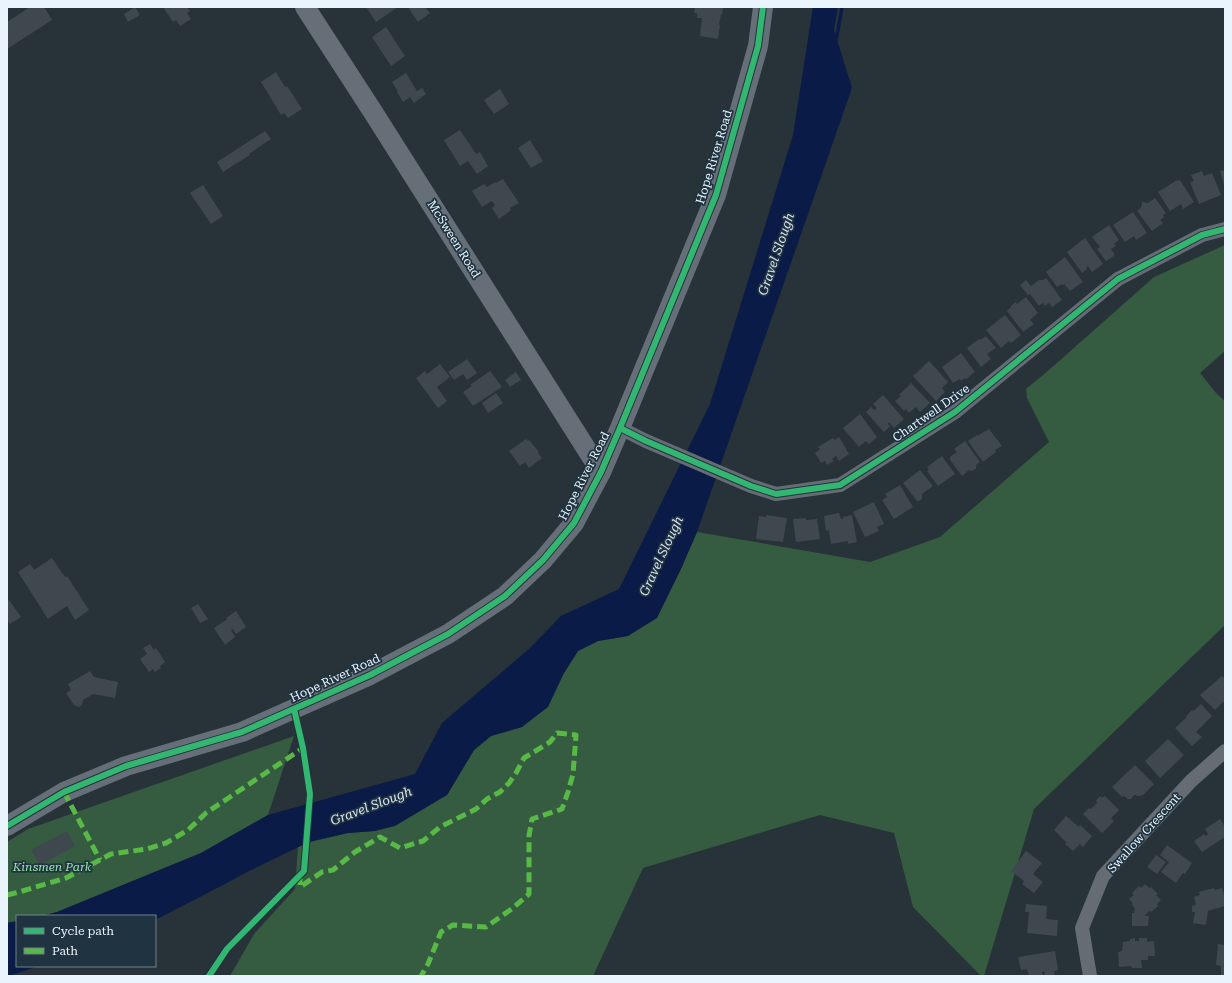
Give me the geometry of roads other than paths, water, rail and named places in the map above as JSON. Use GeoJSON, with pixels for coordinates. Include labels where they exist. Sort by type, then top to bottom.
{"type":"FeatureCollection","features":[{"type":"Feature","properties":{"kind":"street","name":"McSween Road"},"geometry":{"type":"LineString","coordinates":[[305,7],[601,472]]}},
{"type":"Feature","properties":{"kind":"street","name":"Hope River Road"},"geometry":{"type":"LineString","coordinates":[[7,826],[64,792],[126,766],[242,732],[370,675],[448,634],[505,596],[543,560],[574,523],[601,472],[716,195],[758,46],[763,7]]}},
{"type":"Feature","properties":{"kind":"street","name":"Chartwell Drive"},"geometry":{"type":"LineString","coordinates":[[620,428],[751,486],[776,494],[840,485],[955,412],[1118,279],[1202,235],[1225,229]]}},
{"type":"Feature","properties":{"kind":"street","name":"Swallow Crescent"},"geometry":{"type":"LineString","coordinates":[[1090,976],[1082,928],[1103,876],[1191,781],[1225,751]]}},
{"type":"Feature","properties":{"kind":"water"},"geometry":{"type":"Polygon","coordinates":[[[813,7],[838,7],[834,30],[852,88],[697,532],[657,618],[628,636],[598,641],[578,651],[564,673],[548,707],[522,727],[491,736],[474,750],[447,795],[395,826],[375,831],[348,833],[309,842],[247,872],[156,919],[156,915],[46,915],[57,912],[201,853],[268,815],[415,774],[442,723],[529,649],[561,616],[619,589],[710,404],[793,135],[813,7]]]}},
{"type":"Feature","properties":{"kind":"water"},"geometry":{"type":"Polygon","coordinates":[[[16,921],[16,967],[35,967],[12,975],[7,975],[7,923],[16,921]]]}},
{"type":"Feature","properties":{"kind":"waterway","name":"Gravel Slough"},"geometry":{"type":"LineString","coordinates":[[836,41],[842,7]]}},
{"type":"Feature","properties":{"kind":"park label","name":"Kinsmen Park"},"geometry":{"type":"Point","coordinates":[52,867]}}]}
